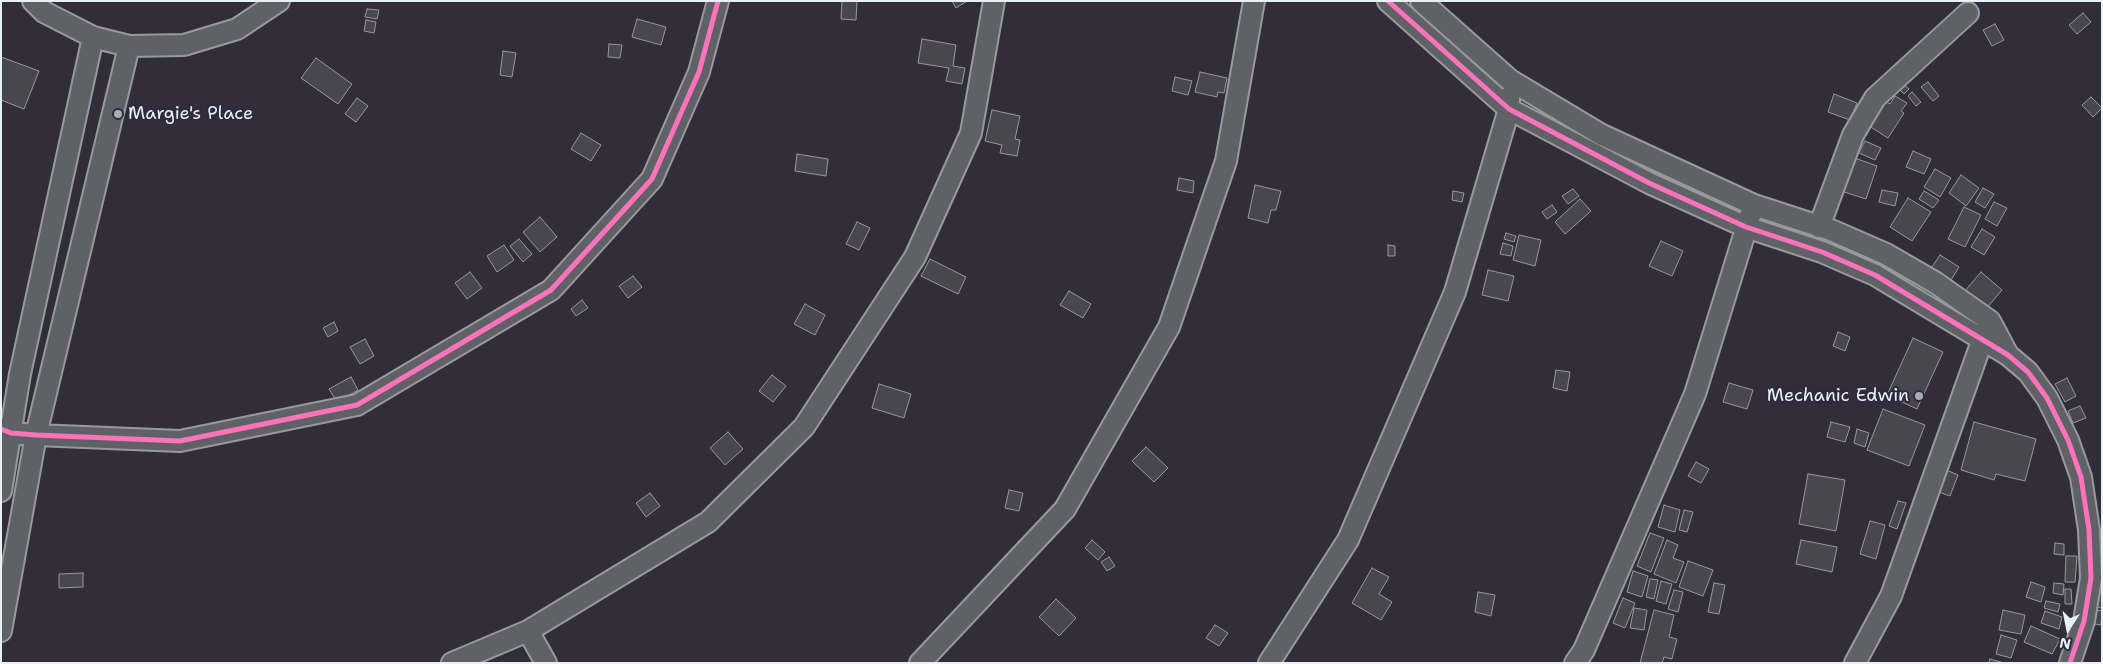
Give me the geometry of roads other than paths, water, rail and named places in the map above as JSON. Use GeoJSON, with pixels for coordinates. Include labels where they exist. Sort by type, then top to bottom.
{"type":"FeatureCollection","features":[{"type":"Feature","properties":{"kind":"street"},"geometry":{"type":"LineString","coordinates":[[33,1],[44,12],[93,37],[128,46],[184,45],[237,29],[279,1]]}},
{"type":"Feature","properties":{"kind":"street"},"geometry":{"type":"LineString","coordinates":[[6,440],[36,435],[180,441],[357,405],[551,290],[652,179],[699,72],[718,1]]}},
{"type":"Feature","properties":{"kind":"street"},"geometry":{"type":"LineString","coordinates":[[452,663],[528,631],[708,522],[804,427],[915,257],[971,133],[994,1]]}},
{"type":"Feature","properties":{"kind":"street"},"geometry":{"type":"LineString","coordinates":[[920,663],[1065,509],[1169,327],[1226,161],[1254,1]]}},
{"type":"Feature","properties":{"kind":"street"},"geometry":{"type":"LineString","coordinates":[[1388,1],[1509,109],[1599,158],[1746,227],[1822,252],[1875,275],[1981,341],[2008,355],[2028,372],[2047,398],[2068,440],[2081,477],[2096,541],[2084,622],[2070,663]]}},
{"type":"Feature","properties":{"kind":"street"},"geometry":{"type":"LineString","coordinates":[[1421,1],[1510,80],[1602,135],[1754,205],[1819,226],[1886,254],[1936,283],[1990,321],[2008,355]]}},
{"type":"Feature","properties":{"kind":"street"},"geometry":{"type":"LineString","coordinates":[[1819,226],[1853,135],[1874,98],[1968,13]]}},
{"type":"Feature","properties":{"kind":"street"},"geometry":{"type":"LineString","coordinates":[[1,491],[6,440],[93,37]]}},
{"type":"Feature","properties":{"kind":"street"},"geometry":{"type":"LineString","coordinates":[[1,631],[36,435],[128,46]]}},
{"type":"Feature","properties":{"kind":"street"},"geometry":{"type":"LineString","coordinates":[[1269,663],[1352,531],[1455,292],[1509,109],[1510,80]]}},
{"type":"Feature","properties":{"kind":"street"},"geometry":{"type":"LineString","coordinates":[[1575,663],[1584,650],[1695,394],[1754,205]]}},
{"type":"Feature","properties":{"kind":"street"},"geometry":{"type":"LineString","coordinates":[[1856,663],[1891,596],[1981,341],[1990,321]]}},
{"type":"Feature","properties":{"kind":"street"},"geometry":{"type":"LineString","coordinates":[[6,440],[32,456]]}},
{"type":"Feature","properties":{"kind":"street"},"geometry":{"type":"LineString","coordinates":[[528,631],[546,663]]}},
{"type":"Feature","properties":{"kind":"place","name":"Margie's Place"},"geometry":{"type":"Point","coordinates":[118,114]}},
{"type":"Feature","properties":{"kind":"place","name":"Mechanic Edwin"},"geometry":{"type":"Point","coordinates":[1919,396]}}]}
